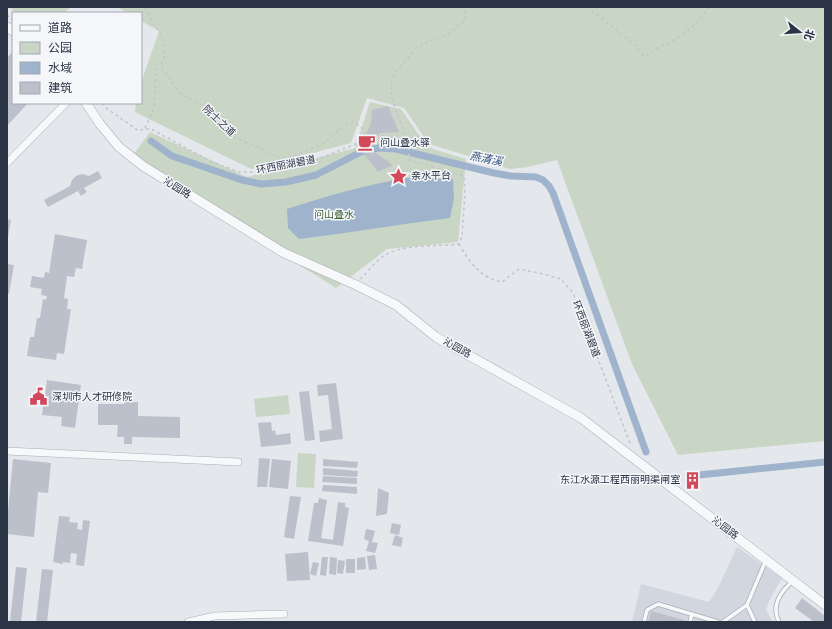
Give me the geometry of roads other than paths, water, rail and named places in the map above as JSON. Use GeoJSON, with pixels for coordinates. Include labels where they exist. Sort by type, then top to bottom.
{"type":"FeatureCollection","features":[{"type":"Feature","properties":{"kind":"street"},"geometry":{"type":"LineString","coordinates":[[7,163],[65,104]]}},
{"type":"Feature","properties":{"kind":"street","name":"沁园路"},"geometry":{"type":"LineString","coordinates":[[87,104],[100,124],[119,146],[143,166],[284,253],[356,285],[396,305],[436,337],[581,418],[767,559],[825,605]]}},
{"type":"Feature","properties":{"kind":"street"},"geometry":{"type":"LineString","coordinates":[[7,451],[238,462]]}},
{"type":"Feature","properties":{"kind":"street"},"geometry":{"type":"LineString","coordinates":[[188,622],[215,616],[284,614]]}},
{"type":"Feature","properties":{"kind":"lane"},"geometry":{"type":"LineString","coordinates":[[723,622],[746,605],[767,559]]}},
{"type":"Feature","properties":{"kind":"lane"},"geometry":{"type":"LineString","coordinates":[[779,622],[776,606],[779,595],[793,580]]}},
{"type":"Feature","properties":{"kind":"lane"},"geometry":{"type":"LineString","coordinates":[[644,622],[647,610],[658,604],[718,622]]}},
{"type":"Feature","properties":{"kind":"lane"},"geometry":{"type":"LineString","coordinates":[[746,605],[755,622]]}},
{"type":"Feature","properties":{"kind":"lane"},"geometry":{"type":"LineString","coordinates":[[690,622],[692,614]]}},
{"type":"Feature","properties":{"kind":"water"},"geometry":{"type":"Polygon","coordinates":[[[406,178],[453,179],[454,198],[450,218],[299,239],[288,228],[287,209],[346,191],[406,178]]]}},
{"type":"Feature","properties":{"kind":"waterway","name":"燕清溪"},"geometry":{"type":"LineString","coordinates":[[151,141],[172,156],[242,180],[261,184],[286,182],[316,175],[361,152],[378,148],[396,149],[494,173],[511,176],[536,177],[543,180],[553,193],[646,452]]}},
{"type":"Feature","properties":{"kind":"waterway"},"geometry":{"type":"LineString","coordinates":[[699,475],[825,462]]}},
{"type":"Feature","properties":{"kind":"place","name":"问山叠水驿"},"geometry":{"type":"Point","coordinates":[367,143]}},
{"type":"Feature","properties":{"kind":"place","name":"亲水平台"},"geometry":{"type":"Point","coordinates":[398,176]}},
{"type":"Feature","properties":{"kind":"place","name":"深圳市人才研修院"},"geometry":{"type":"Point","coordinates":[39,397]}},
{"type":"Feature","properties":{"kind":"place","name":"东江水源工程西丽明渠闸室"},"geometry":{"type":"Point","coordinates":[693,480]}},
{"type":"Feature","properties":{"kind":"park label","name":"问山叠水"},"geometry":{"type":"Point","coordinates":[334,215]}}]}
